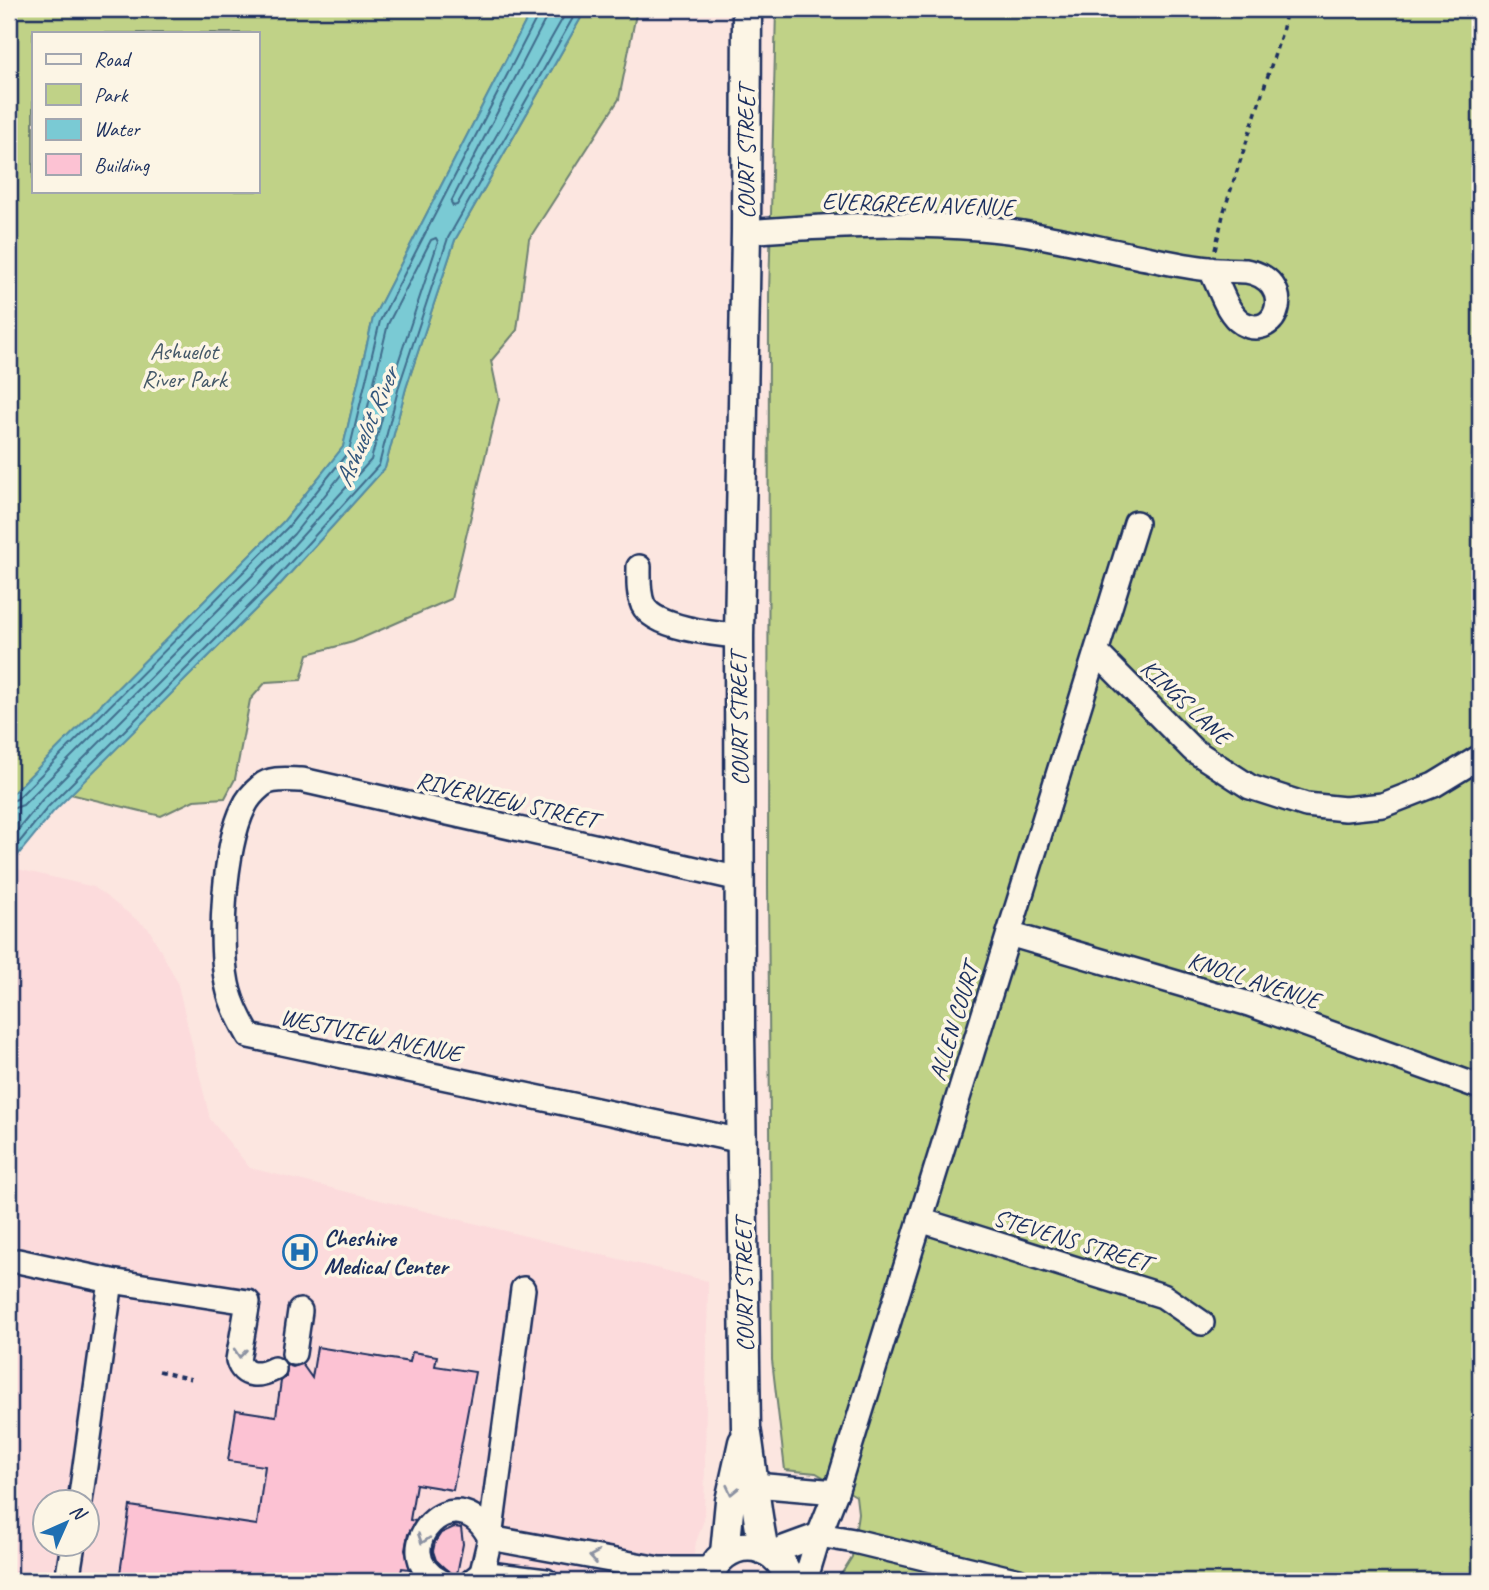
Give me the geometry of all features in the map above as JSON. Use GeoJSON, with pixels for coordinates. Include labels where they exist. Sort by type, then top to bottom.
{"type":"FeatureCollection","features":[{"type":"Feature","properties":{"kind":"main road","name":"COURT STREET"},"geometry":{"type":"LineString","coordinates":[[747,9],[746,232],[738,636],[741,1141],[746,1428],[758,1524],[767,1551],[786,1569],[790,1581]]}},
{"type":"Feature","properties":{"kind":"main road","name":"COURT STREET"},"geometry":{"type":"LineString","coordinates":[[714,1568],[746,1428]]}},
{"type":"Feature","properties":{"kind":"main road"},"geometry":{"type":"LineString","coordinates":[[714,1568],[744,1547],[767,1551]]}},
{"type":"Feature","properties":{"kind":"street","name":"EVERGREEN AVENUE"},"geometry":{"type":"LineString","coordinates":[[746,232],[836,225],[981,228],[1025,233],[1210,270]]}},
{"type":"Feature","properties":{"kind":"street","name":"ALLEN COURT"},"geometry":{"type":"LineString","coordinates":[[799,1581],[809,1568],[836,1492],[1136,523]]}},
{"type":"Feature","properties":{"kind":"street"},"geometry":{"type":"LineString","coordinates":[[639,567],[641,600],[644,607],[655,617],[708,633],[738,636]]}},
{"type":"Feature","properties":{"kind":"street","name":"KINGS LANE"},"geometry":{"type":"LineString","coordinates":[[1097,653],[1193,750],[1250,787],[1297,802],[1345,809],[1383,805],[1434,785],[1480,757]]}},
{"type":"Feature","properties":{"kind":"street","name":"RIVERVIEW STREET"},"geometry":{"type":"LineString","coordinates":[[262,785],[280,780],[302,780],[740,879]]}},
{"type":"Feature","properties":{"kind":"street","name":"WESTVIEW AVENUE"},"geometry":{"type":"LineString","coordinates":[[262,785],[244,806],[224,904],[224,960],[229,992],[249,1036],[741,1141]]}},
{"type":"Feature","properties":{"kind":"street","name":"KNOLL AVENUE"},"geometry":{"type":"LineString","coordinates":[[1009,934],[1249,1004],[1480,1087]]}},
{"type":"Feature","properties":{"kind":"street","name":"STEVENS STREET"},"geometry":{"type":"LineString","coordinates":[[919,1220],[1163,1296],[1202,1323]]}},
{"type":"Feature","properties":{"kind":"street"},"geometry":{"type":"LineString","coordinates":[[18,1261],[111,1281],[248,1302],[239,1366],[250,1374],[274,1369]]}},
{"type":"Feature","properties":{"kind":"street"},"geometry":{"type":"LineString","coordinates":[[82,1488],[111,1281]]}},
{"type":"Feature","properties":{"kind":"street"},"geometry":{"type":"LineString","coordinates":[[523,1289],[490,1538],[478,1578],[546,1581]]}},
{"type":"Feature","properties":{"kind":"street"},"geometry":{"type":"LineString","coordinates":[[293,1353],[300,1311]]}},
{"type":"Feature","properties":{"kind":"street"},"geometry":{"type":"LineString","coordinates":[[755,1485],[836,1492]]}},
{"type":"Feature","properties":{"kind":"street"},"geometry":{"type":"LineString","coordinates":[[440,1581],[430,1576],[418,1556],[425,1530],[433,1518],[455,1511],[473,1517],[484,1526],[490,1538]]}},
{"type":"Feature","properties":{"kind":"street"},"geometry":{"type":"LineString","coordinates":[[767,1551],[819,1535],[1019,1581]]}},
{"type":"Feature","properties":{"kind":"street"},"geometry":{"type":"LineString","coordinates":[[490,1538],[659,1569],[714,1568]]}},
{"type":"Feature","properties":{"kind":"street"},"geometry":{"type":"LineString","coordinates":[[67,1581],[71,1558]]}},
{"type":"Feature","properties":{"kind":"path"},"geometry":{"type":"LineString","coordinates":[[1210,270],[1224,211],[1287,9]]}},
{"type":"Feature","properties":{"kind":"path"},"geometry":{"type":"LineString","coordinates":[[159,1371],[191,1379]]}},
{"type":"Feature","properties":{"kind":"shaded area","name":"Cheshire Medical Center"},"geometry":{"type":"Polygon","coordinates":[[[9,867],[94,887],[149,929],[177,981],[210,1119],[250,1168],[708,1281],[704,1520],[696,1542],[689,1581],[9,1581],[9,867]]]}},
{"type":"Feature","properties":{"kind":"green space","name":"Ashuelot River Park"},"geometry":{"type":"Polygon","coordinates":[[[9,9],[532,9],[373,318],[343,447],[283,522],[9,797],[9,9]]]}},
{"type":"Feature","properties":{"kind":"green space"},"geometry":{"type":"Polygon","coordinates":[[[586,9],[637,9],[619,99],[529,239],[517,330],[491,361],[499,399],[451,599],[353,642],[308,654],[301,680],[266,682],[250,700],[235,779],[225,798],[194,800],[161,816],[70,794],[275,590],[385,468],[406,388],[455,240],[586,9]]]}},
{"type":"Feature","properties":{"kind":"green space"},"geometry":{"type":"Polygon","coordinates":[[[776,9],[1480,9],[1480,1581],[837,1581],[852,1557],[858,1513],[856,1496],[816,1473],[785,1470],[772,1360],[768,886],[769,295],[776,9]]]}},
{"type":"Feature","properties":{"kind":"water","name":"Ashuelot River"},"geometry":{"type":"Polygon","coordinates":[[[532,9],[586,9],[455,240],[406,388],[385,468],[275,590],[53,812],[9,866],[9,797],[283,522],[343,447],[373,318],[532,9]]]}},
{"type":"Feature","properties":{"kind":"building","name":"Cheshire Medical Center"},"geometry":{"type":"Polygon","coordinates":[[[317,1347],[410,1362],[412,1352],[437,1356],[435,1366],[475,1372],[453,1490],[416,1484],[410,1520],[416,1521],[408,1534],[405,1550],[410,1569],[402,1568],[399,1581],[119,1580],[130,1506],[257,1525],[265,1466],[228,1461],[236,1410],[276,1416],[281,1381],[286,1377],[287,1365],[293,1367],[302,1364],[312,1378],[317,1347]]]}},
{"type":"Feature","properties":{"kind":"building"},"geometry":{"type":"Polygon","coordinates":[[[454,1527],[461,1528],[463,1544],[456,1579],[436,1560],[433,1551],[441,1533],[454,1527]]]}},
{"type":"Feature","properties":{"kind":"place","name":"Cheshire Medical Center"},"geometry":{"type":"Point","coordinates":[300,1252]}}]}
